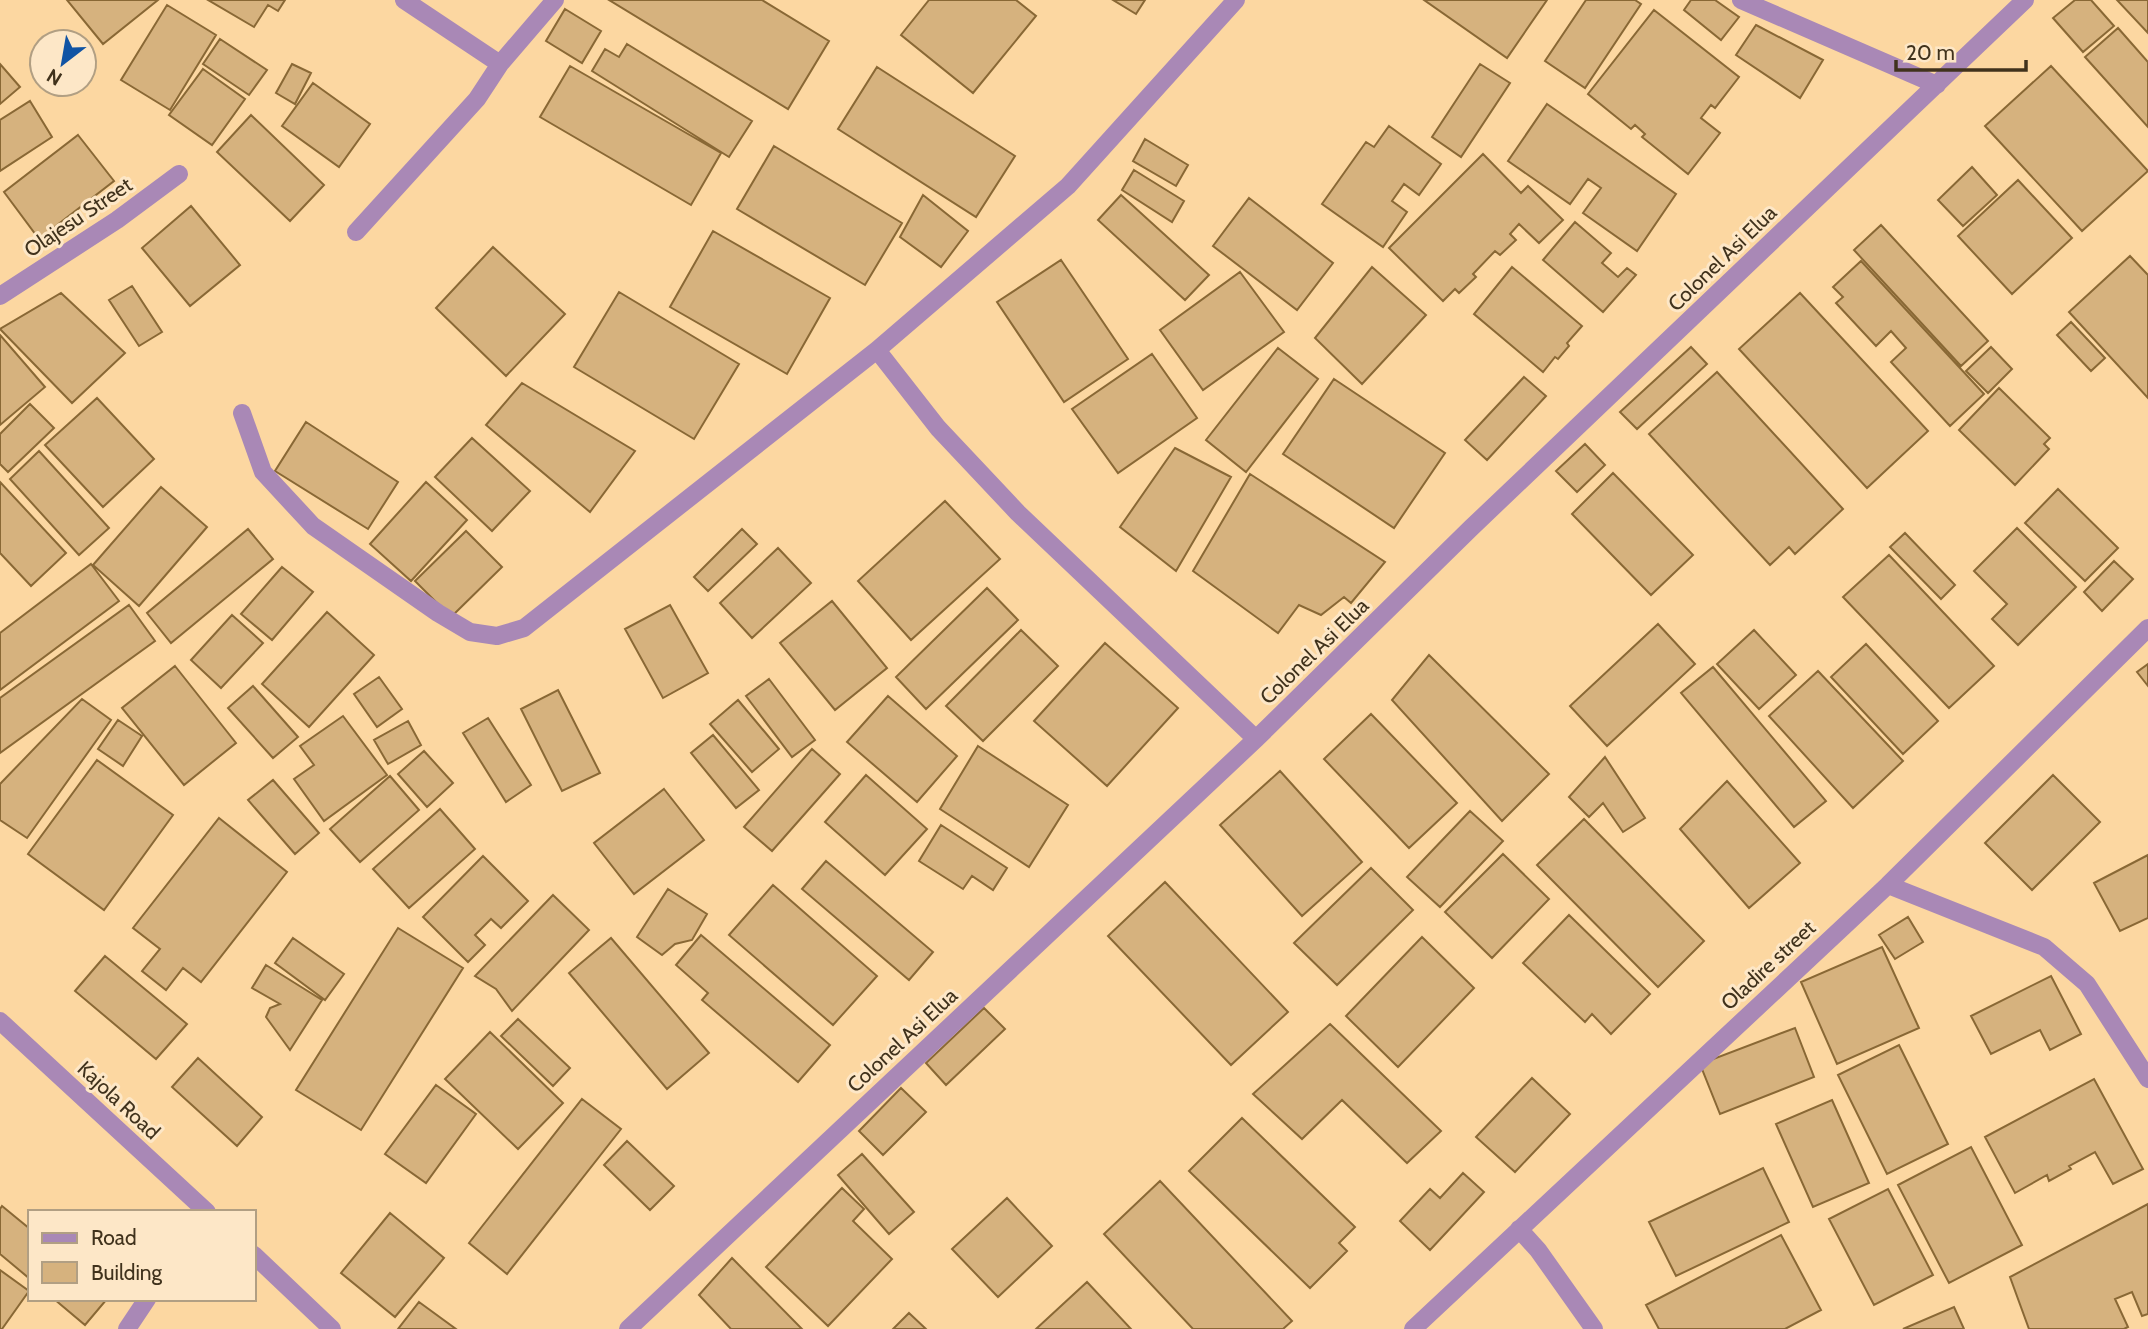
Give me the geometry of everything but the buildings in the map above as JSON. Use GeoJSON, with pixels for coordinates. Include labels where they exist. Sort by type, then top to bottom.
{"type":"FeatureCollection","features":[{"type":"Feature","properties":{"kind":"street"},"geometry":{"type":"LineString","coordinates":[[404,0],[500,64]]}},
{"type":"Feature","properties":{"kind":"street"},"geometry":{"type":"LineString","coordinates":[[356,232],[477,99],[500,64],[555,0]]}},
{"type":"Feature","properties":{"kind":"street"},"geometry":{"type":"LineString","coordinates":[[242,413],[263,472],[313,526],[438,613],[470,632],[497,636],[524,628],[877,349],[1068,186],[1236,0]]}},
{"type":"Feature","properties":{"kind":"street"},"geometry":{"type":"LineString","coordinates":[[1741,0],[1937,85]]}},
{"type":"Feature","properties":{"kind":"street","name":"Colonel Asi Elua"},"geometry":{"type":"LineString","coordinates":[[628,1329],[1256,740],[1471,528],[2025,0]]}},
{"type":"Feature","properties":{"kind":"street","name":"Olajesu Street"},"geometry":{"type":"LineString","coordinates":[[0,296],[117,220],[179,174]]}},
{"type":"Feature","properties":{"kind":"street"},"geometry":{"type":"LineString","coordinates":[[877,349],[938,428],[1018,513],[1256,740]]}},
{"type":"Feature","properties":{"kind":"street","name":"Oladire street"},"geometry":{"type":"LineString","coordinates":[[1413,1329],[1888,885],[2148,628]]}},
{"type":"Feature","properties":{"kind":"street"},"geometry":{"type":"LineString","coordinates":[[1888,885],[2044,947],[2087,984],[2148,1079]]}},
{"type":"Feature","properties":{"kind":"street","name":"Kajola Road"},"geometry":{"type":"LineString","coordinates":[[0,1021],[205,1210]]}},
{"type":"Feature","properties":{"kind":"street"},"geometry":{"type":"LineString","coordinates":[[1519,1229],[1538,1250],[1594,1329]]}},
{"type":"Feature","properties":{"kind":"street"},"geometry":{"type":"LineString","coordinates":[[256,1257],[332,1329]]}},
{"type":"Feature","properties":{"kind":"street"},"geometry":{"type":"LineString","coordinates":[[127,1329],[146,1301]]}}]}
